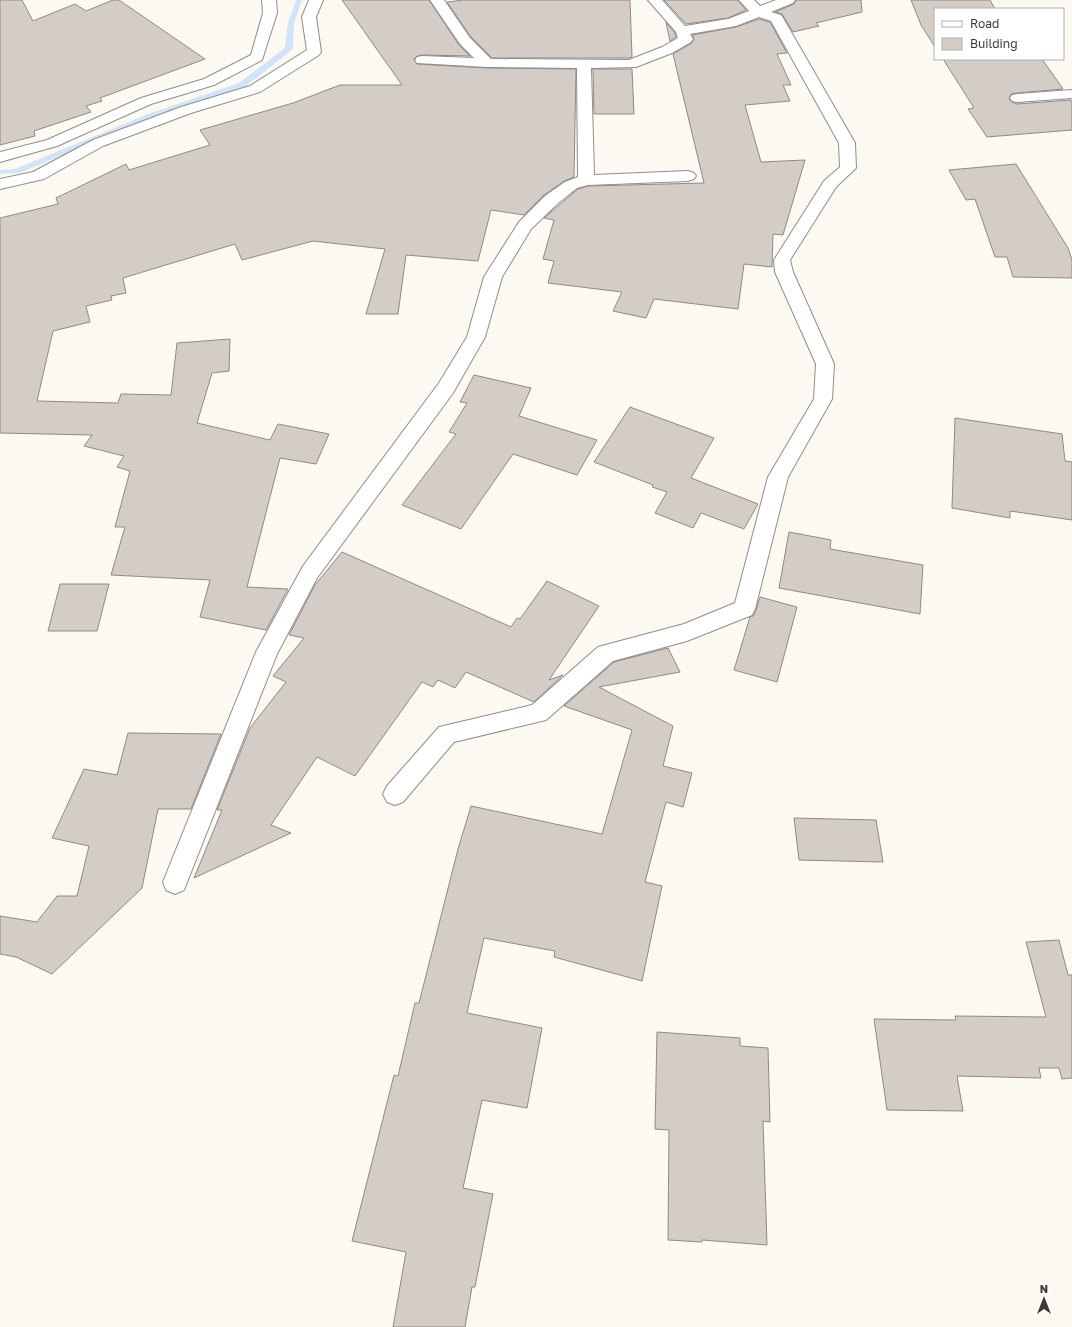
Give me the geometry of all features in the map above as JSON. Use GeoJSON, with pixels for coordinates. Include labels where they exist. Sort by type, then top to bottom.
{"type":"FeatureCollection","features":[{"type":"Feature","properties":{"kind":"street"},"geometry":{"type":"LineString","coordinates":[[0,157],[52,143],[146,101],[210,82],[257,57],[270,13],[269,0]]}},
{"type":"Feature","properties":{"kind":"street"},"geometry":{"type":"LineString","coordinates":[[0,184],[38,176],[98,143],[186,110],[255,89],[314,52],[309,17],[316,0]]}},
{"type":"Feature","properties":{"kind":"street"},"geometry":{"type":"LineString","coordinates":[[437,0],[465,41],[487,63]]}},
{"type":"Feature","properties":{"kind":"street"},"geometry":{"type":"LineString","coordinates":[[422,60],[487,63],[631,64],[667,50],[686,39],[682,31],[655,0]]}},
{"type":"Feature","properties":{"kind":"street"},"geometry":{"type":"LineString","coordinates":[[682,31],[731,23],[752,5],[788,0]]}},
{"type":"Feature","properties":{"kind":"street"},"geometry":{"type":"LineString","coordinates":[[395,794],[447,734],[538,712],[606,654],[687,632],[744,608],[778,478],[823,399],[825,364],[784,272],[782,260],[830,184],[848,168],[847,143],[776,18],[752,5]]}},
{"type":"Feature","properties":{"kind":"street"},"geometry":{"type":"LineString","coordinates":[[584,64],[586,180]]}},
{"type":"Feature","properties":{"kind":"street"},"geometry":{"type":"LineString","coordinates":[[1017,98],[1072,94]]}},
{"type":"Feature","properties":{"kind":"street"},"geometry":{"type":"LineString","coordinates":[[176,882],[267,652],[310,572],[446,388],[476,337],[493,277],[525,226],[551,200],[571,185],[586,180],[688,176]]}},
{"type":"Feature","properties":{"kind":"building"},"geometry":{"type":"Polygon","coordinates":[[[0,0],[22,0],[33,21],[75,4],[86,11],[113,0],[119,0],[205,59],[100,98],[102,101],[86,106],[91,112],[34,131],[35,136],[0,145],[0,0]]]}},
{"type":"Feature","properties":{"kind":"building"},"geometry":{"type":"Polygon","coordinates":[[[342,0],[429,0],[459,45],[470,56],[422,55],[417,56],[414,59],[417,64],[487,68],[576,69],[574,177],[564,181],[544,195],[524,215],[491,210],[478,261],[406,255],[398,314],[366,314],[385,249],[313,241],[242,260],[235,244],[123,278],[126,293],[111,296],[112,300],[86,306],[90,322],[53,331],[37,401],[118,403],[121,394],[171,395],[177,343],[230,339],[229,371],[212,373],[197,423],[270,440],[278,424],[329,434],[316,464],[280,458],[247,587],[288,589],[266,630],[200,617],[210,580],[111,575],[125,527],[115,527],[130,471],[117,467],[124,456],[84,446],[92,435],[0,433],[0,218],[58,204],[56,198],[126,164],[129,170],[210,145],[200,130],[293,103],[340,85],[402,85],[342,0]]]}},
{"type":"Feature","properties":{"kind":"building"},"geometry":{"type":"Polygon","coordinates":[[[463,0],[630,0],[632,57],[492,58],[471,37],[447,2],[463,0]]]}},
{"type":"Feature","properties":{"kind":"building"},"geometry":{"type":"Polygon","coordinates":[[[664,0],[738,0],[746,10],[728,18],[686,24],[664,0]]]}},
{"type":"Feature","properties":{"kind":"building"},"geometry":{"type":"Polygon","coordinates":[[[796,0],[861,0],[862,12],[816,23],[819,26],[793,32],[782,14],[775,12],[794,4],[796,0]]]}},
{"type":"Feature","properties":{"kind":"building"},"geometry":{"type":"Polygon","coordinates":[[[911,0],[990,0],[994,8],[934,8],[934,45],[921,25],[911,0]]]}},
{"type":"Feature","properties":{"kind":"building"},"geometry":{"type":"Polygon","coordinates":[[[759,19],[770,22],[787,53],[777,54],[791,85],[783,85],[790,101],[745,105],[761,162],[805,160],[783,235],[773,234],[772,267],[744,264],[738,309],[654,299],[646,318],[613,311],[622,292],[548,283],[554,261],[543,259],[554,220],[544,218],[578,189],[588,186],[704,183],[673,54],[692,43],[694,38],[692,35],[736,27],[759,19]]]}},
{"type":"Feature","properties":{"kind":"building"},"geometry":{"type":"Polygon","coordinates":[[[666,22],[675,33],[676,37],[670,41],[666,22]]]}},
{"type":"Feature","properties":{"kind":"building"},"geometry":{"type":"Polygon","coordinates":[[[944,60],[1043,60],[1063,89],[1011,94],[1009,99],[1017,104],[1071,100],[1072,130],[987,137],[968,109],[974,108],[944,60]]]}},
{"type":"Feature","properties":{"kind":"building"},"geometry":{"type":"Polygon","coordinates":[[[593,69],[632,69],[634,114],[594,114],[593,69]]]}},
{"type":"Feature","properties":{"kind":"building"},"geometry":{"type":"Polygon","coordinates":[[[1016,164],[1068,248],[1072,260],[1072,278],[1013,277],[1007,257],[995,257],[975,199],[966,200],[949,170],[1016,164]]]}},
{"type":"Feature","properties":{"kind":"building"},"geometry":{"type":"Polygon","coordinates":[[[474,375],[531,388],[519,416],[597,440],[577,475],[513,454],[461,529],[402,505],[456,434],[449,432],[467,403],[460,402],[474,375]]]}},
{"type":"Feature","properties":{"kind":"building"},"geometry":{"type":"Polygon","coordinates":[[[630,407],[714,438],[691,478],[758,504],[744,529],[701,513],[693,528],[655,513],[667,492],[594,462],[630,407]]]}},
{"type":"Feature","properties":{"kind":"building"},"geometry":{"type":"Polygon","coordinates":[[[955,418],[1062,434],[1065,461],[1072,462],[1072,520],[1010,511],[1010,518],[952,508],[955,418]]]}},
{"type":"Feature","properties":{"kind":"building"},"geometry":{"type":"Polygon","coordinates":[[[789,532],[831,540],[830,549],[923,565],[920,614],[779,588],[789,532]]]}},
{"type":"Feature","properties":{"kind":"building"},"geometry":{"type":"Polygon","coordinates":[[[342,552],[511,627],[517,618],[520,619],[547,581],[599,606],[549,680],[563,675],[534,702],[466,672],[455,688],[438,680],[433,687],[422,682],[355,776],[317,757],[271,825],[291,833],[194,878],[222,810],[217,810],[250,728],[286,682],[273,676],[304,638],[289,635],[315,585],[342,552]]]}},
{"type":"Feature","properties":{"kind":"building"},"geometry":{"type":"Polygon","coordinates":[[[60,584],[109,584],[97,631],[48,631],[60,584]]]}},
{"type":"Feature","properties":{"kind":"building"},"geometry":{"type":"Polygon","coordinates":[[[760,597],[797,607],[777,682],[734,670],[750,617],[753,616],[756,610],[760,597]]]}},
{"type":"Feature","properties":{"kind":"building"},"geometry":{"type":"Polygon","coordinates":[[[668,648],[680,672],[599,687],[673,726],[663,766],[692,773],[683,807],[666,802],[645,882],[662,886],[642,981],[554,957],[555,951],[484,938],[467,1013],[542,1028],[527,1108],[482,1100],[463,1188],[493,1194],[475,1287],[472,1287],[465,1327],[393,1327],[406,1252],[352,1241],[394,1075],[398,1076],[415,1003],[419,1003],[458,849],[471,806],[602,834],[632,730],[564,706],[614,662],[668,648]]]}},
{"type":"Feature","properties":{"kind":"building"},"geometry":{"type":"Polygon","coordinates":[[[128,733],[221,734],[191,809],[158,809],[142,888],[52,974],[16,957],[0,954],[0,916],[37,922],[57,896],[77,896],[89,846],[52,838],[84,769],[117,775],[128,733]]]}},
{"type":"Feature","properties":{"kind":"building"},"geometry":{"type":"Polygon","coordinates":[[[794,818],[876,820],[883,862],[799,860],[794,818]]]}},
{"type":"Feature","properties":{"kind":"building"},"geometry":{"type":"Polygon","coordinates":[[[1059,940],[1068,975],[1072,975],[1072,1078],[1062,1079],[1059,1068],[1039,1068],[1041,1078],[957,1076],[963,1111],[887,1110],[874,1019],[956,1020],[955,1016],[1046,1017],[1026,942],[1059,940]]]}},
{"type":"Feature","properties":{"kind":"building"},"geometry":{"type":"Polygon","coordinates":[[[657,1032],[740,1038],[740,1046],[768,1048],[770,1122],[763,1121],[767,1245],[702,1240],[702,1242],[668,1240],[669,1130],[655,1129],[657,1032]]]}},
{"type":"Feature","properties":{"kind":"waterway"},"geometry":{"type":"LineString","coordinates":[[0,172],[16,171],[151,116],[242,85],[289,49],[291,23],[299,0]]}}]}
